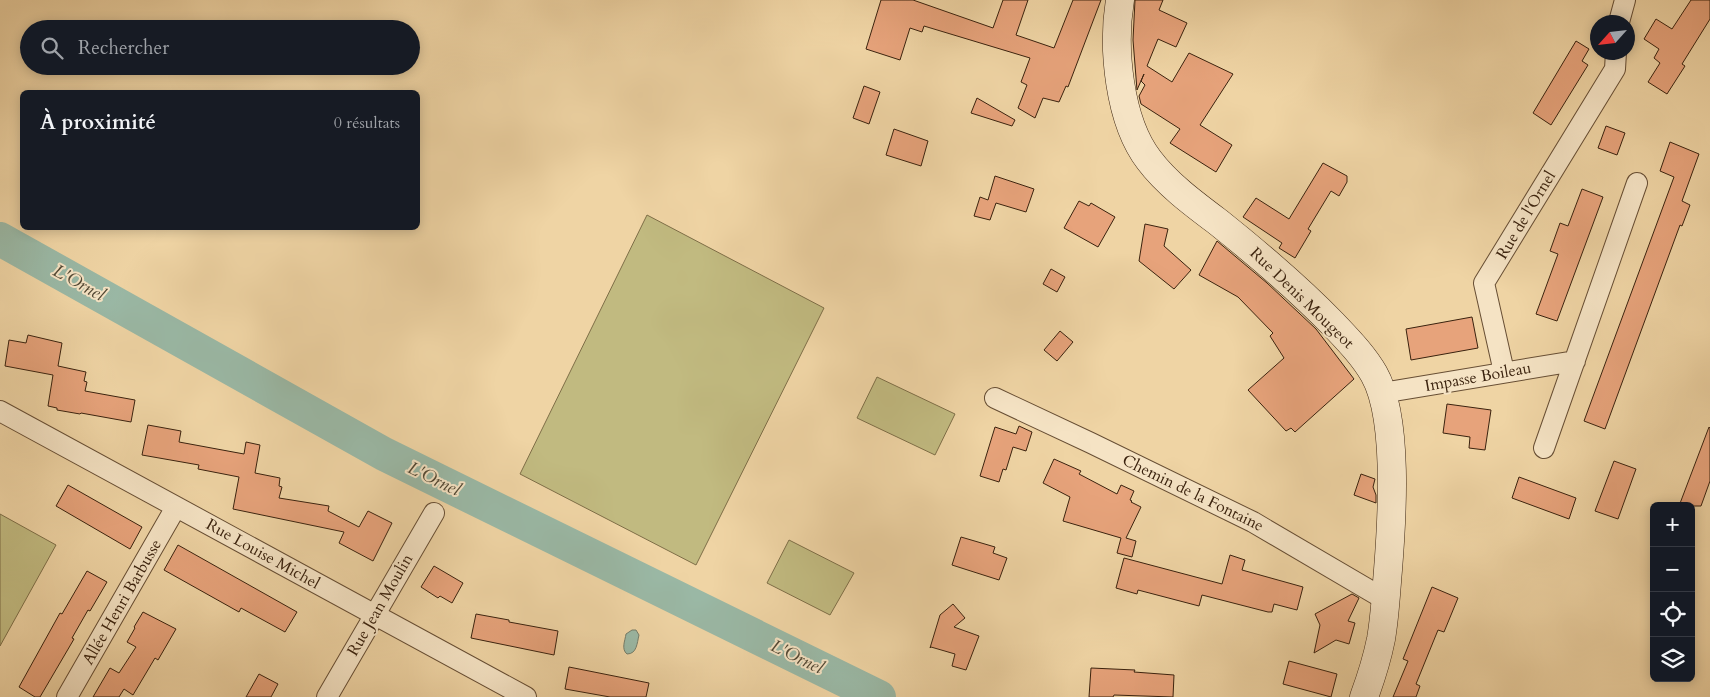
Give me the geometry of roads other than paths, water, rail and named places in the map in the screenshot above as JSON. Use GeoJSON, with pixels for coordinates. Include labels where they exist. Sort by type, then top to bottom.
{"type":"FeatureCollection","features":[{"type":"Feature","properties":{"kind":"street","name":"Rue Denis Mougeot"},"geometry":{"type":"LineString","coordinates":[[1120,0],[1118,41],[1119,74],[1123,99],[1133,130],[1148,160],[1192,202],[1291,283],[1319,310],[1356,350],[1374,375],[1382,394],[1390,442],[1391,537],[1381,637],[1364,697]]}},
{"type":"Feature","properties":{"kind":"street"},"geometry":{"type":"LineString","coordinates":[[1621,15],[1625,0]]}},
{"type":"Feature","properties":{"kind":"street","name":"Rue de l'Ornel"},"geometry":{"type":"LineString","coordinates":[[1504,372],[1484,283],[1615,61]]}},
{"type":"Feature","properties":{"kind":"street"},"geometry":{"type":"LineString","coordinates":[[1544,448],[1637,183]]}},
{"type":"Feature","properties":{"kind":"street","name":"Impasse Boileau"},"geometry":{"type":"LineString","coordinates":[[1382,394],[1575,361]]}},
{"type":"Feature","properties":{"kind":"street","name":"Chemin de la Fontaine"},"geometry":{"type":"LineString","coordinates":[[995,398],[1253,522],[1386,600]]}},
{"type":"Feature","properties":{"kind":"street","name":"Rue Louise Michel"},"geometry":{"type":"LineString","coordinates":[[0,410],[526,697]]}},
{"type":"Feature","properties":{"kind":"street","name":"Allée Henri Barbusse"},"geometry":{"type":"LineString","coordinates":[[67,697],[176,507]]}},
{"type":"Feature","properties":{"kind":"street","name":"Rue Jean Moulin"},"geometry":{"type":"LineString","coordinates":[[327,697],[434,513]]}},
{"type":"Feature","properties":{"kind":"waterway","name":"L'Ornel"},"geometry":{"type":"LineString","coordinates":[[0,239],[384,454],[879,697]]}}]}
